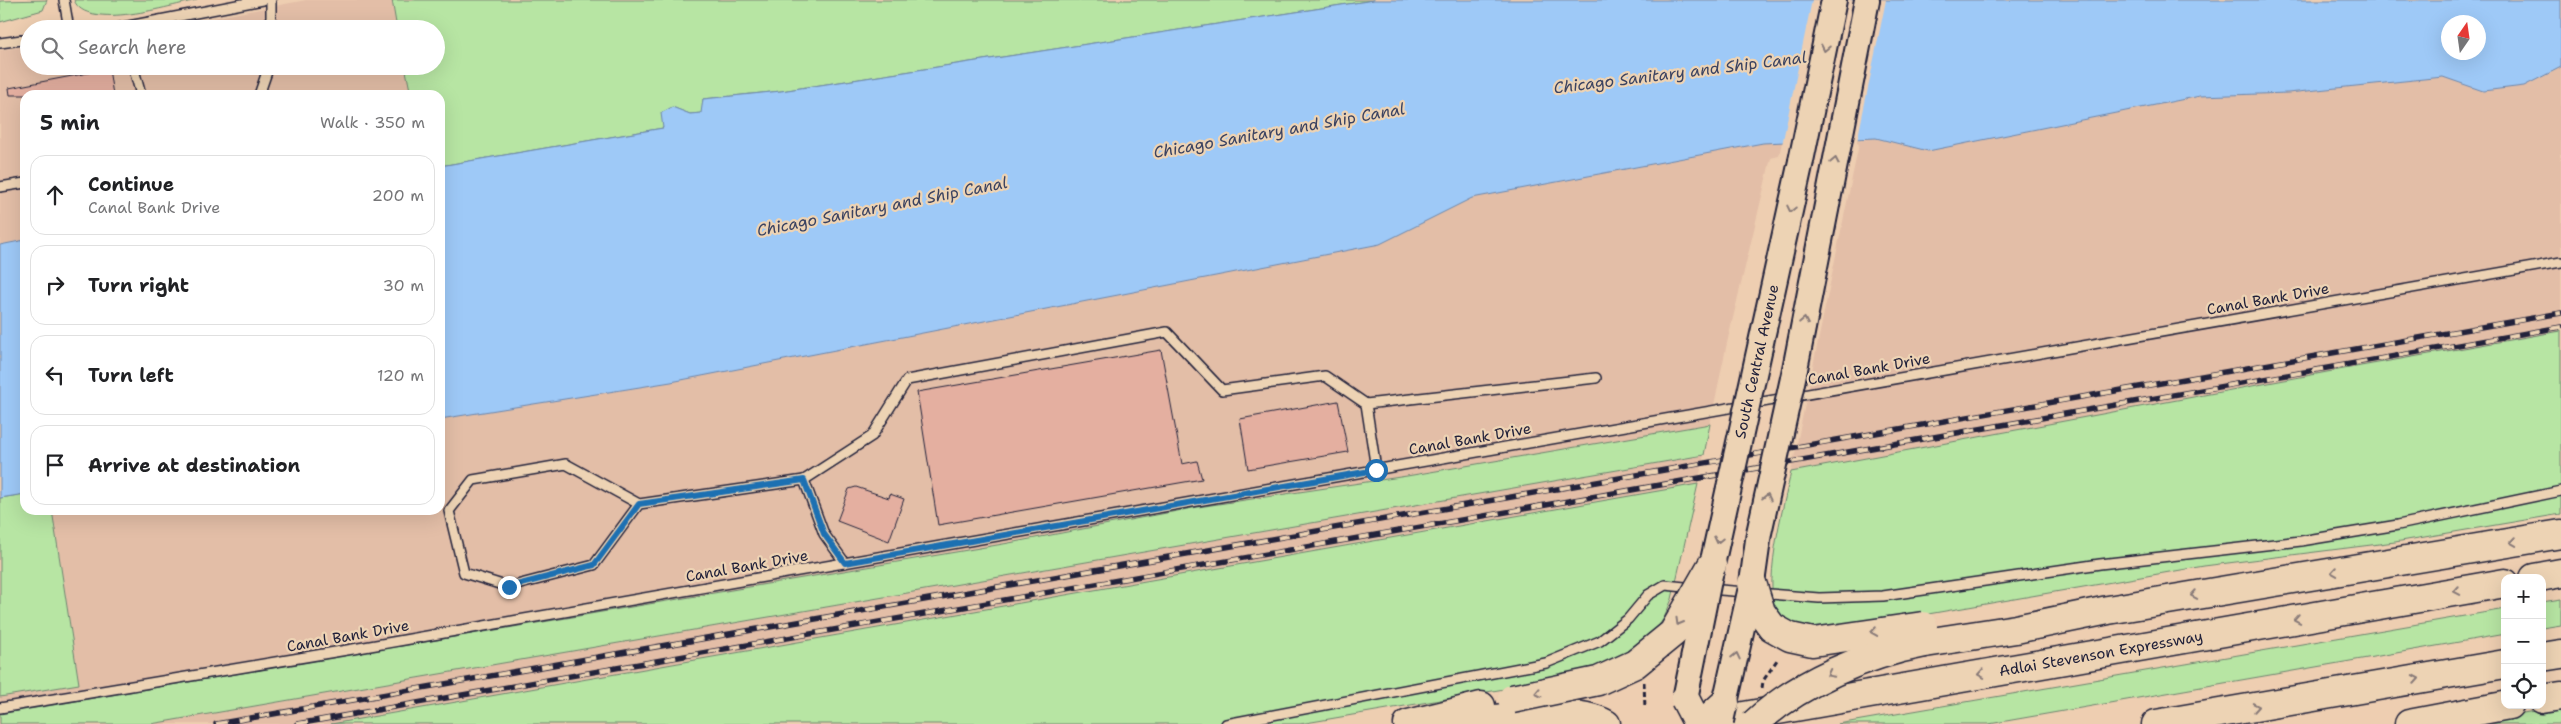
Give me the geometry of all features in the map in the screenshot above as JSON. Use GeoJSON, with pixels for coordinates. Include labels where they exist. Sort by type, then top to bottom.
{"type":"FeatureCollection","features":[{"type":"Feature","properties":{"kind":"highway"},"geometry":{"type":"LineString","coordinates":[[1752,583],[1761,612],[1772,627],[1791,637],[1813,642],[1924,634],[2011,615],[2095,608],[2108,610],[2561,534]]}},
{"type":"Feature","properties":{"kind":"highway"},"geometry":{"type":"LineString","coordinates":[[1461,724],[1598,681],[1635,664],[1672,633],[1712,565]]}},
{"type":"Feature","properties":{"kind":"highway"},"geometry":{"type":"LineString","coordinates":[[2546,576],[2561,573]]}},
{"type":"Feature","properties":{"kind":"highway","name":"Adlai Stevenson Expressway"},"geometry":{"type":"LineString","coordinates":[[1698,724],[2501,584]]}},
{"type":"Feature","properties":{"kind":"highway"},"geometry":{"type":"LineString","coordinates":[[1754,724],[1776,707],[1829,673],[1889,650],[1924,634]]}},
{"type":"Feature","properties":{"kind":"highway"},"geometry":{"type":"LineString","coordinates":[[2546,656],[2561,654]]}},
{"type":"Feature","properties":{"kind":"highway"},"geometry":{"type":"LineString","coordinates":[[2156,724],[2501,665]]}},
{"type":"Feature","properties":{"kind":"highway"},"geometry":{"type":"LineString","coordinates":[[2546,698],[2561,696]]}},
{"type":"Feature","properties":{"kind":"highway"},"geometry":{"type":"LineString","coordinates":[[2409,724],[2501,707]]}},
{"type":"Feature","properties":{"kind":"highway"},"geometry":{"type":"LineString","coordinates":[[1408,724],[1513,708],[1600,720],[1606,724]]}},
{"type":"Feature","properties":{"kind":"highway"},"geometry":{"type":"LineString","coordinates":[[1683,712],[1698,724]]}},
{"type":"Feature","properties":{"kind":"highway"},"geometry":{"type":"LineString","coordinates":[[1702,724],[1722,714]]}},
{"type":"Feature","properties":{"kind":"main road","name":"South Central Avenue"},"geometry":{"type":"LineString","coordinates":[[1683,712],[1712,565],[1834,0]]}},
{"type":"Feature","properties":{"kind":"main road"},"geometry":{"type":"LineString","coordinates":[[1722,714],[1752,583],[1759,533],[1795,368],[1867,0]]}},
{"type":"Feature","properties":{"kind":"lane"},"geometry":{"type":"LineString","coordinates":[[64,0],[67,20]]}},
{"type":"Feature","properties":{"kind":"lane"},"geometry":{"type":"LineString","coordinates":[[160,20],[263,0]]}},
{"type":"Feature","properties":{"kind":"lane"},"geometry":{"type":"LineString","coordinates":[[271,0],[272,20]]}},
{"type":"Feature","properties":{"kind":"lane"},"geometry":{"type":"LineString","coordinates":[[0,43],[20,41]]}},
{"type":"Feature","properties":{"kind":"lane"},"geometry":{"type":"LineString","coordinates":[[135,75],[140,90]]}},
{"type":"Feature","properties":{"kind":"lane"},"geometry":{"type":"LineString","coordinates":[[261,90],[266,75]]}},
{"type":"Feature","properties":{"kind":"lane"},"geometry":{"type":"LineString","coordinates":[[0,187],[20,184]]}},
{"type":"Feature","properties":{"kind":"lane","name":"Canal Bank Drive"},"geometry":{"type":"LineString","coordinates":[[0,708],[845,563],[2561,262]]}},
{"type":"Feature","properties":{"kind":"lane"},"geometry":{"type":"LineString","coordinates":[[639,504],[594,565],[509,587],[464,573],[449,511],[473,480],[566,464],[639,504],[804,480],[872,436],[907,380],[1167,332],[1222,390],[1325,376],[1366,404],[1596,378]]}},
{"type":"Feature","properties":{"kind":"lane"},"geometry":{"type":"LineString","coordinates":[[1366,404],[1376,470]]}},
{"type":"Feature","properties":{"kind":"lane"},"geometry":{"type":"LineString","coordinates":[[804,480],[824,534],[845,563]]}},
{"type":"Feature","properties":{"kind":"lane"},"geometry":{"type":"LineString","coordinates":[[1226,724],[1546,663],[1600,641],[1628,619],[1648,595],[1665,585],[1819,598],[1883,596],[2100,564],[2301,541],[2398,525],[2561,491]]}},
{"type":"Feature","properties":{"kind":"path"},"geometry":{"type":"LineString","coordinates":[[1761,690],[1763,681],[1777,660]]}},
{"type":"Feature","properties":{"kind":"path"},"geometry":{"type":"LineString","coordinates":[[1644,679],[1645,709]]}},
{"type":"Feature","properties":{"kind":"shaded area"},"geometry":{"type":"Polygon","coordinates":[[[306,0],[392,0],[395,20],[203,20],[306,0]]]}},
{"type":"Feature","properties":{"kind":"shaded area"},"geometry":{"type":"Polygon","coordinates":[[[20,47],[20,75],[407,75],[410,90],[20,90],[20,241],[0,245],[0,50],[20,47]]]}},
{"type":"Feature","properties":{"kind":"shaded area"},"geometry":{"type":"Polygon","coordinates":[[[2561,67],[2561,331],[2338,370],[1791,472],[1859,144],[1857,140],[1876,138],[1928,151],[2200,96],[2288,93],[2443,77],[2483,91],[2524,86],[2561,67]]]}},
{"type":"Feature","properties":{"kind":"shaded area"},"geometry":{"type":"Polygon","coordinates":[[[1782,142],[1779,156],[1771,158],[1727,343],[1710,424],[1407,476],[1198,507],[1009,543],[0,714],[0,697],[79,684],[53,515],[445,515],[445,418],[671,382],[1380,244],[1472,198],[1763,143],[1782,142]]]}},
{"type":"Feature","properties":{"kind":"shaded area"},"geometry":{"type":"Polygon","coordinates":[[[1704,455],[1698,484],[331,724],[151,724],[1704,455]]]}},
{"type":"Feature","properties":{"kind":"green space"},"geometry":{"type":"Polygon","coordinates":[[[47,0],[43,10],[0,22],[0,1],[47,0]]]}},
{"type":"Feature","properties":{"kind":"green space"},"geometry":{"type":"Polygon","coordinates":[[[74,0],[197,0],[150,11],[112,15],[95,14],[82,9],[74,0]]]}},
{"type":"Feature","properties":{"kind":"green space"},"geometry":{"type":"Polygon","coordinates":[[[392,0],[1374,0],[781,91],[703,99],[702,113],[690,114],[672,107],[663,128],[445,165],[445,90],[410,90],[407,75],[445,75],[445,20],[395,20],[392,0]]]}},
{"type":"Feature","properties":{"kind":"green space"},"geometry":{"type":"Polygon","coordinates":[[[2561,331],[2561,514],[2395,542],[2204,566],[1819,633],[1803,630],[1789,624],[1781,617],[1775,606],[1772,589],[1772,569],[1779,525],[1791,472],[2338,370],[2561,331]]]}},
{"type":"Feature","properties":{"kind":"green space"},"geometry":{"type":"Polygon","coordinates":[[[1710,424],[1704,455],[151,724],[0,724],[0,714],[1009,543],[1198,507],[1407,476],[1710,424]]]}},
{"type":"Feature","properties":{"kind":"green space"},"geometry":{"type":"Polygon","coordinates":[[[1698,484],[1672,599],[1664,618],[1655,631],[1642,644],[1603,668],[1510,688],[1300,724],[331,724],[1698,484]]]}},
{"type":"Feature","properties":{"kind":"green space"},"geometry":{"type":"Polygon","coordinates":[[[20,495],[20,515],[53,515],[79,684],[0,697],[0,498],[20,495]]]}},
{"type":"Feature","properties":{"kind":"green space"},"geometry":{"type":"Polygon","coordinates":[[[2561,599],[2561,625],[2546,627],[2546,601],[2561,599]]]}},
{"type":"Feature","properties":{"kind":"green space"},"geometry":{"type":"Polygon","coordinates":[[[2501,610],[2501,635],[1989,724],[1838,724],[2501,610]]]}},
{"type":"Feature","properties":{"kind":"green space"},"geometry":{"type":"Polygon","coordinates":[[[2561,706],[2561,724],[2464,724],[2546,709],[2561,706]]]}},
{"type":"Feature","properties":{"kind":"water","name":"Chicago Sanitary and Ship Canal"},"geometry":{"type":"Polygon","coordinates":[[[1374,0],[2561,0],[2561,67],[2524,86],[2483,91],[2443,77],[2288,93],[2200,96],[1928,151],[1876,138],[1763,143],[1472,198],[1380,244],[671,382],[445,418],[445,165],[663,128],[661,113],[672,107],[690,114],[701,113],[703,99],[781,91],[1374,0]]]}},
{"type":"Feature","properties":{"kind":"water"},"geometry":{"type":"Polygon","coordinates":[[[20,241],[20,495],[0,498],[0,245],[20,241]]]}},
{"type":"Feature","properties":{"kind":"pier"},"geometry":{"type":"Polygon","coordinates":[[[1812,0],[1886,0],[1857,142],[1782,145],[1812,0]]]}},
{"type":"Feature","properties":{"kind":"building"},"geometry":{"type":"Polygon","coordinates":[[[77,75],[110,75],[112,90],[20,90],[20,95],[10,95],[9,88],[77,75]]]}},
{"type":"Feature","properties":{"kind":"building"},"geometry":{"type":"Polygon","coordinates":[[[1161,350],[1182,464],[1197,461],[1202,479],[938,525],[917,392],[1161,350]]]}},
{"type":"Feature","properties":{"kind":"building"},"geometry":{"type":"Polygon","coordinates":[[[1338,401],[1348,452],[1248,469],[1240,419],[1338,401]]]}},
{"type":"Feature","properties":{"kind":"building"},"geometry":{"type":"Polygon","coordinates":[[[856,487],[889,498],[890,494],[904,499],[889,541],[837,521],[849,489],[856,487]]]}},
{"type":"Feature","properties":{"kind":"railway"},"geometry":{"type":"LineString","coordinates":[[216,724],[2561,313]]}},
{"type":"Feature","properties":{"kind":"railway"},"geometry":{"type":"LineString","coordinates":[[297,724],[2561,327]]}},
{"type":"Feature","properties":{"kind":"route"},"geometry":{"type":"LineString","coordinates":[[509,587],[594,565],[639,504],[804,480],[824,534],[845,563],[1376,470]]}}]}
